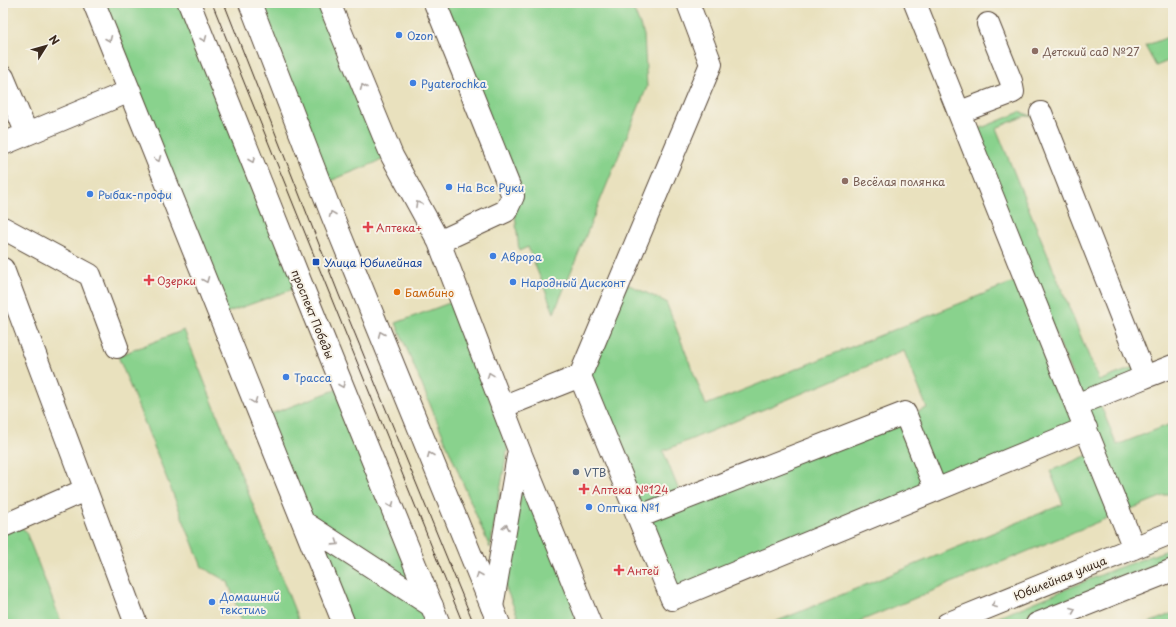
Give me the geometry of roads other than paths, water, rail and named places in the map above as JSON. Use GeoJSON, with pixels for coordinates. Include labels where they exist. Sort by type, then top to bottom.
{"type":"FeatureCollection","features":[{"type":"Feature","properties":{"kind":"street"},"geometry":{"type":"LineString","coordinates":[[94,3],[344,624]]}},
{"type":"Feature","properties":{"kind":"street","name":"проспект Победы"},"geometry":{"type":"LineString","coordinates":[[189,3],[436,615]]}},
{"type":"Feature","properties":{"kind":"street"},"geometry":{"type":"LineString","coordinates":[[250,3],[332,215],[495,615]]}},
{"type":"Feature","properties":{"kind":"street"},"geometry":{"type":"LineString","coordinates":[[329,3],[392,156],[439,242],[502,407],[590,624]]}},
{"type":"Feature","properties":{"kind":"street"},"geometry":{"type":"LineString","coordinates":[[435,3],[513,196],[506,211],[439,242]]}},
{"type":"Feature","properties":{"kind":"street"},"geometry":{"type":"LineString","coordinates":[[688,3],[711,64],[580,376],[672,599],[1086,428]]}},
{"type":"Feature","properties":{"kind":"street"},"geometry":{"type":"LineString","coordinates":[[916,3],[1134,548]]}},
{"type":"Feature","properties":{"kind":"street"},"geometry":{"type":"LineString","coordinates":[[960,112],[1013,92],[1011,81],[988,24]]}},
{"type":"Feature","properties":{"kind":"street"},"geometry":{"type":"LineString","coordinates":[[3,77],[27,134]]}},
{"type":"Feature","properties":{"kind":"street"},"geometry":{"type":"LineString","coordinates":[[3,144],[130,91]]}},
{"type":"Feature","properties":{"kind":"street"},"geometry":{"type":"LineString","coordinates":[[1041,113],[1145,377]]}},
{"type":"Feature","properties":{"kind":"street"},"geometry":{"type":"LineString","coordinates":[[3,228],[90,275],[117,348]]}},
{"type":"Feature","properties":{"kind":"street"},"geometry":{"type":"LineString","coordinates":[[3,269],[136,624]]}},
{"type":"Feature","properties":{"kind":"street"},"geometry":{"type":"LineString","coordinates":[[1076,405],[1173,366]]}},
{"type":"Feature","properties":{"kind":"street"},"geometry":{"type":"LineString","coordinates":[[502,407],[580,376]]}},
{"type":"Feature","properties":{"kind":"street"},"geometry":{"type":"LineString","coordinates":[[638,518],[906,413],[936,490]]}},
{"type":"Feature","properties":{"kind":"street"},"geometry":{"type":"LineString","coordinates":[[495,615],[519,450]]}},
{"type":"Feature","properties":{"kind":"street"},"geometry":{"type":"LineString","coordinates":[[3,526],[85,490]]}},
{"type":"Feature","properties":{"kind":"street"},"geometry":{"type":"LineString","coordinates":[[303,522],[436,615]]}},
{"type":"Feature","properties":{"kind":"street","name":"Юбилейная улица"},"geometry":{"type":"LineString","coordinates":[[946,624],[1173,532]]}},
{"type":"Feature","properties":{"kind":"street"},"geometry":{"type":"LineString","coordinates":[[1037,624],[1173,570]]}},
{"type":"Feature","properties":{"kind":"tram line"},"geometry":{"type":"LineString","coordinates":[[212,3],[463,624]]}},
{"type":"Feature","properties":{"kind":"tram line"},"geometry":{"type":"LineString","coordinates":[[224,3],[339,295],[474,624]]}},
{"type":"Feature","properties":{"kind":"place","name":"Ozon"},"geometry":{"type":"Point","coordinates":[399,35]}},
{"type":"Feature","properties":{"kind":"place","name":"Детский сад №27"},"geometry":{"type":"Point","coordinates":[1035,51]}},
{"type":"Feature","properties":{"kind":"place","name":"Pyaterochka"},"geometry":{"type":"Point","coordinates":[413,83]}},
{"type":"Feature","properties":{"kind":"place","name":"Весёлая полянка"},"geometry":{"type":"Point","coordinates":[845,181]}},
{"type":"Feature","properties":{"kind":"place","name":"На Все Руки"},"geometry":{"type":"Point","coordinates":[449,187]}},
{"type":"Feature","properties":{"kind":"place","name":"Рыбак-профи"},"geometry":{"type":"Point","coordinates":[90,194]}},
{"type":"Feature","properties":{"kind":"place","name":"Аптека+"},"geometry":{"type":"Point","coordinates":[368,227]}},
{"type":"Feature","properties":{"kind":"place","name":"Аврора"},"geometry":{"type":"Point","coordinates":[493,256]}},
{"type":"Feature","properties":{"kind":"place","name":"Улица Юбилейная"},"geometry":{"type":"Point","coordinates":[316,262]}},
{"type":"Feature","properties":{"kind":"place","name":"Озерки"},"geometry":{"type":"Point","coordinates":[149,280]}},
{"type":"Feature","properties":{"kind":"place","name":"Народный Дисконт"},"geometry":{"type":"Point","coordinates":[513,282]}},
{"type":"Feature","properties":{"kind":"place","name":"Бамбино"},"geometry":{"type":"Point","coordinates":[397,292]}},
{"type":"Feature","properties":{"kind":"place","name":"Трасса"},"geometry":{"type":"Point","coordinates":[286,377]}},
{"type":"Feature","properties":{"kind":"place","name":"VTB"},"geometry":{"type":"Point","coordinates":[576,472]}},
{"type":"Feature","properties":{"kind":"place","name":"Аптека №124"},"geometry":{"type":"Point","coordinates":[584,489]}},
{"type":"Feature","properties":{"kind":"place","name":"Оптика №1"},"geometry":{"type":"Point","coordinates":[589,507]}},
{"type":"Feature","properties":{"kind":"place","name":"Антей"},"geometry":{"type":"Point","coordinates":[619,570]}},
{"type":"Feature","properties":{"kind":"place","name":"Домашний текстиль"},"geometry":{"type":"Point","coordinates":[212,602]}}]}
